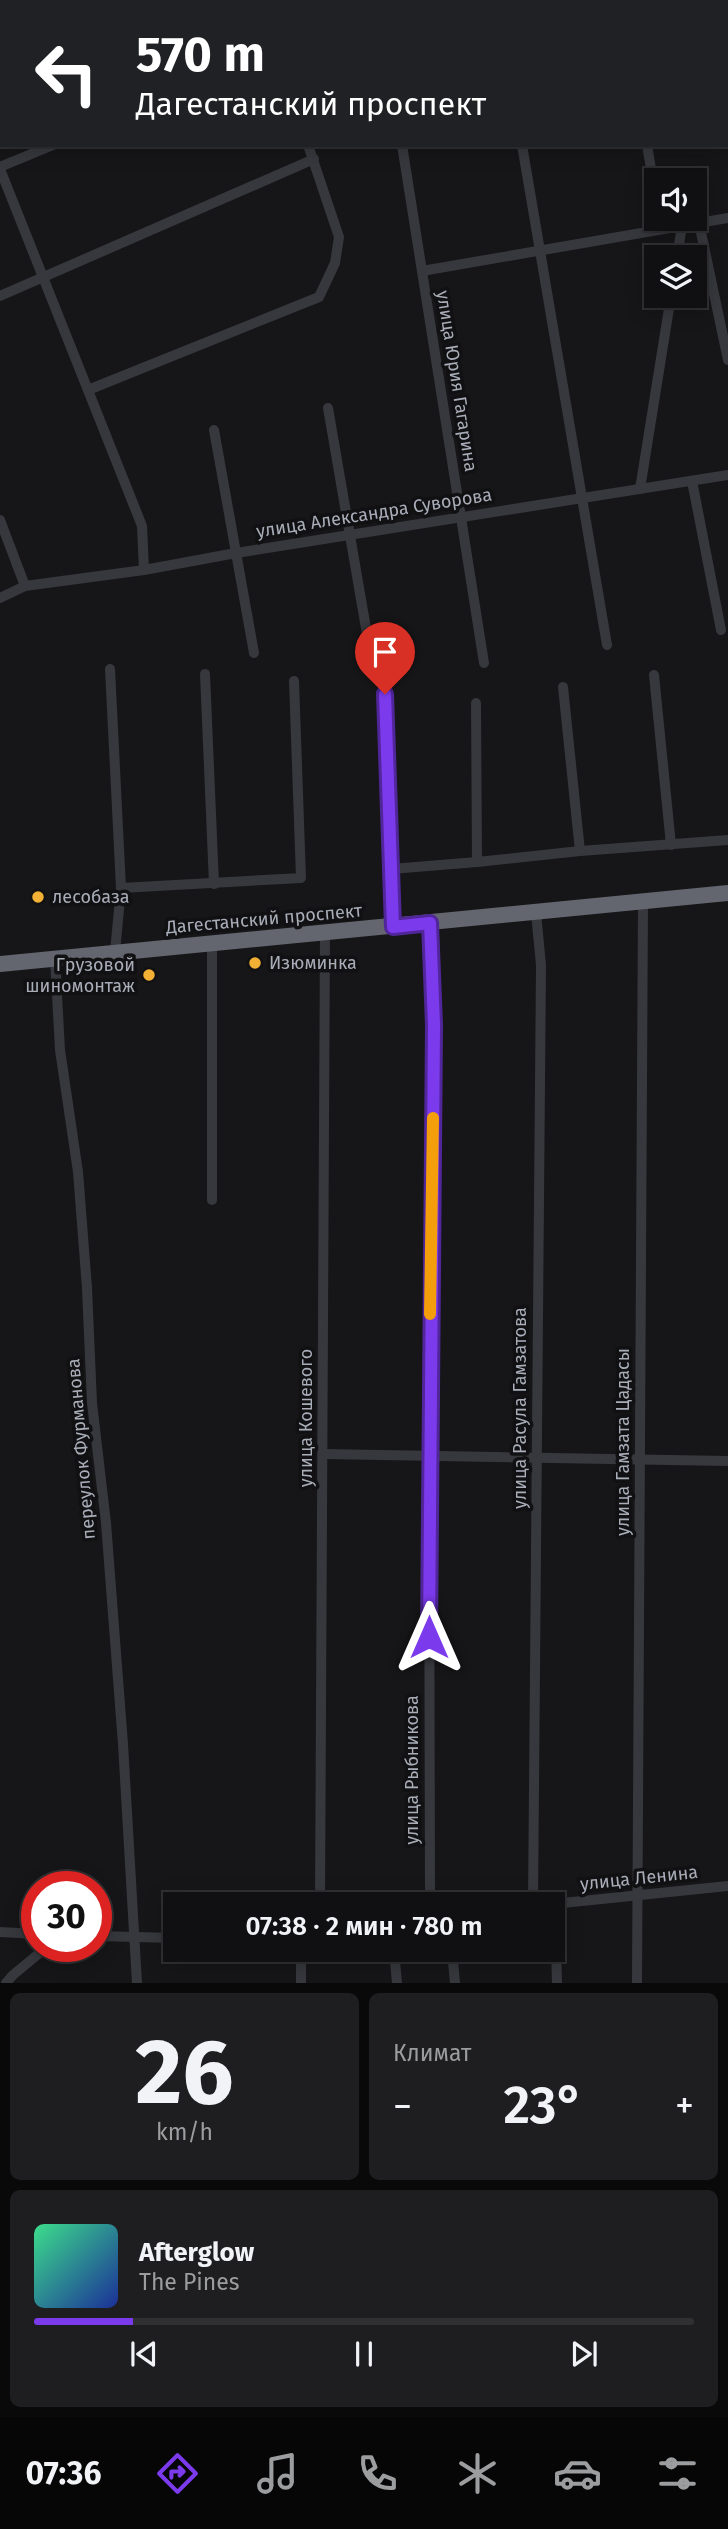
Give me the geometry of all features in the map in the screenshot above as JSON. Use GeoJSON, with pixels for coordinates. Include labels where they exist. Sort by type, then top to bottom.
{"type":"FeatureCollection","features":[{"type":"Feature","properties":{"kind":"highway","name":"Дагестанский проспект"},"geometry":{"type":"LineString","coordinates":[[0,964],[728,893]]}},
{"type":"Feature","properties":{"kind":"street"},"geometry":{"type":"LineString","coordinates":[[48,147],[0,168],[142,526],[144,570]]}},
{"type":"Feature","properties":{"kind":"street"},"geometry":{"type":"LineString","coordinates":[[88,390],[319,297],[335,263],[339,237],[309,147]]}},
{"type":"Feature","properties":{"kind":"street","name":"улица Юрия Гагарина"},"geometry":{"type":"LineString","coordinates":[[402,147],[484,663]]}},
{"type":"Feature","properties":{"kind":"street"},"geometry":{"type":"LineString","coordinates":[[522,147],[607,645]]}},
{"type":"Feature","properties":{"kind":"street"},"geometry":{"type":"LineString","coordinates":[[647,147],[651,168]]}},
{"type":"Feature","properties":{"kind":"street"},"geometry":{"type":"LineString","coordinates":[[0,296],[314,159]]}},
{"type":"Feature","properties":{"kind":"street"},"geometry":{"type":"LineString","coordinates":[[707,222],[728,218]]}},
{"type":"Feature","properties":{"kind":"street"},"geometry":{"type":"LineString","coordinates":[[422,271],[540,251],[644,228]]}},
{"type":"Feature","properties":{"kind":"street"},"geometry":{"type":"LineString","coordinates":[[701,231],[728,360]]}},
{"type":"Feature","properties":{"kind":"street"},"geometry":{"type":"LineString","coordinates":[[640,489],[668,308]]}},
{"type":"Feature","properties":{"kind":"street"},"geometry":{"type":"LineString","coordinates":[[328,408],[372,663]]}},
{"type":"Feature","properties":{"kind":"street"},"geometry":{"type":"LineString","coordinates":[[214,430],[254,653]]}},
{"type":"Feature","properties":{"kind":"street","name":"улица Александра Суворова"},"geometry":{"type":"LineString","coordinates":[[0,598],[26,586],[144,570],[728,475]]}},
{"type":"Feature","properties":{"kind":"street"},"geometry":{"type":"LineString","coordinates":[[692,481],[721,630]]}},
{"type":"Feature","properties":{"kind":"street"},"geometry":{"type":"LineString","coordinates":[[0,520],[26,586]]}},
{"type":"Feature","properties":{"kind":"street"},"geometry":{"type":"LineString","coordinates":[[110,669],[121,888],[116,952]]}},
{"type":"Feature","properties":{"kind":"street"},"geometry":{"type":"LineString","coordinates":[[205,674],[214,884]]}},
{"type":"Feature","properties":{"kind":"street"},"geometry":{"type":"LineString","coordinates":[[654,675],[671,845]]}},
{"type":"Feature","properties":{"kind":"street"},"geometry":{"type":"LineString","coordinates":[[121,888],[301,878],[294,681]]}},
{"type":"Feature","properties":{"kind":"street"},"geometry":{"type":"LineString","coordinates":[[563,687],[580,851]]}},
{"type":"Feature","properties":{"kind":"street"},"geometry":{"type":"LineString","coordinates":[[385,694],[393,927]]}},
{"type":"Feature","properties":{"kind":"street"},"geometry":{"type":"LineString","coordinates":[[476,703],[477,862]]}},
{"type":"Feature","properties":{"kind":"street"},"geometry":{"type":"LineString","coordinates":[[391,869],[728,840]]}},
{"type":"Feature","properties":{"kind":"street","name":"улица Гамзата Цадасы"},"geometry":{"type":"LineString","coordinates":[[637,1983],[643,901]]}},
{"type":"Feature","properties":{"kind":"street","name":"улица Расула Гамзатова"},"geometry":{"type":"LineString","coordinates":[[533,1892],[541,965],[536,913]]}},
{"type":"Feature","properties":{"kind":"street","name":"улица Рыбникова"},"geometry":{"type":"LineString","coordinates":[[430,923],[434,1025],[429,1456],[430,1892]]}},
{"type":"Feature","properties":{"kind":"street","name":"улица Кошевого"},"geometry":{"type":"LineString","coordinates":[[320,1892],[325,933]]}},
{"type":"Feature","properties":{"kind":"street"},"geometry":{"type":"LineString","coordinates":[[212,943],[212,1200]]}},
{"type":"Feature","properties":{"kind":"street","name":"переулок Фурманова"},"geometry":{"type":"LineString","coordinates":[[55,958],[62,1062],[78,1172],[92,1403],[107,1536],[137,1983]]}},
{"type":"Feature","properties":{"kind":"street"},"geometry":{"type":"LineString","coordinates":[[324,1454],[728,1461]]}},
{"type":"Feature","properties":{"kind":"street","name":"улица Ленина"},"geometry":{"type":"LineString","coordinates":[[565,1904],[728,1886]]}},
{"type":"Feature","properties":{"kind":"street"},"geometry":{"type":"LineString","coordinates":[[0,1932],[21,1933]]}},
{"type":"Feature","properties":{"kind":"street"},"geometry":{"type":"LineString","coordinates":[[112,1937],[163,1938]]}},
{"type":"Feature","properties":{"kind":"street"},"geometry":{"type":"LineString","coordinates":[[6,1983],[28,1962]]}},
{"type":"Feature","properties":{"kind":"street"},"geometry":{"type":"LineString","coordinates":[[301,1962],[301,1983]]}},
{"type":"Feature","properties":{"kind":"street"},"geometry":{"type":"LineString","coordinates":[[395,1962],[397,1983]]}},
{"type":"Feature","properties":{"kind":"street"},"geometry":{"type":"LineString","coordinates":[[453,1962],[455,1983]]}},
{"type":"Feature","properties":{"kind":"street"},"geometry":{"type":"LineString","coordinates":[[556,1962],[557,1983]]}},
{"type":"Feature","properties":{"kind":"slow traffic"},"geometry":{"type":"LineString","coordinates":[[430,1314],[433,1118]]}},
{"type":"Feature","properties":{"kind":"place","name":"лесобаза"},"geometry":{"type":"Point","coordinates":[38,897]}},
{"type":"Feature","properties":{"kind":"place","name":"Изюминка"},"geometry":{"type":"Point","coordinates":[255,963]}},
{"type":"Feature","properties":{"kind":"place","name":"Грузовой шиномонтаж"},"geometry":{"type":"Point","coordinates":[149,975]}},
{"type":"Feature","properties":{"kind":"route"},"geometry":{"type":"LineString","coordinates":[[385,694],[393,927],[430,923],[434,1025],[429,1637]]}}]}
